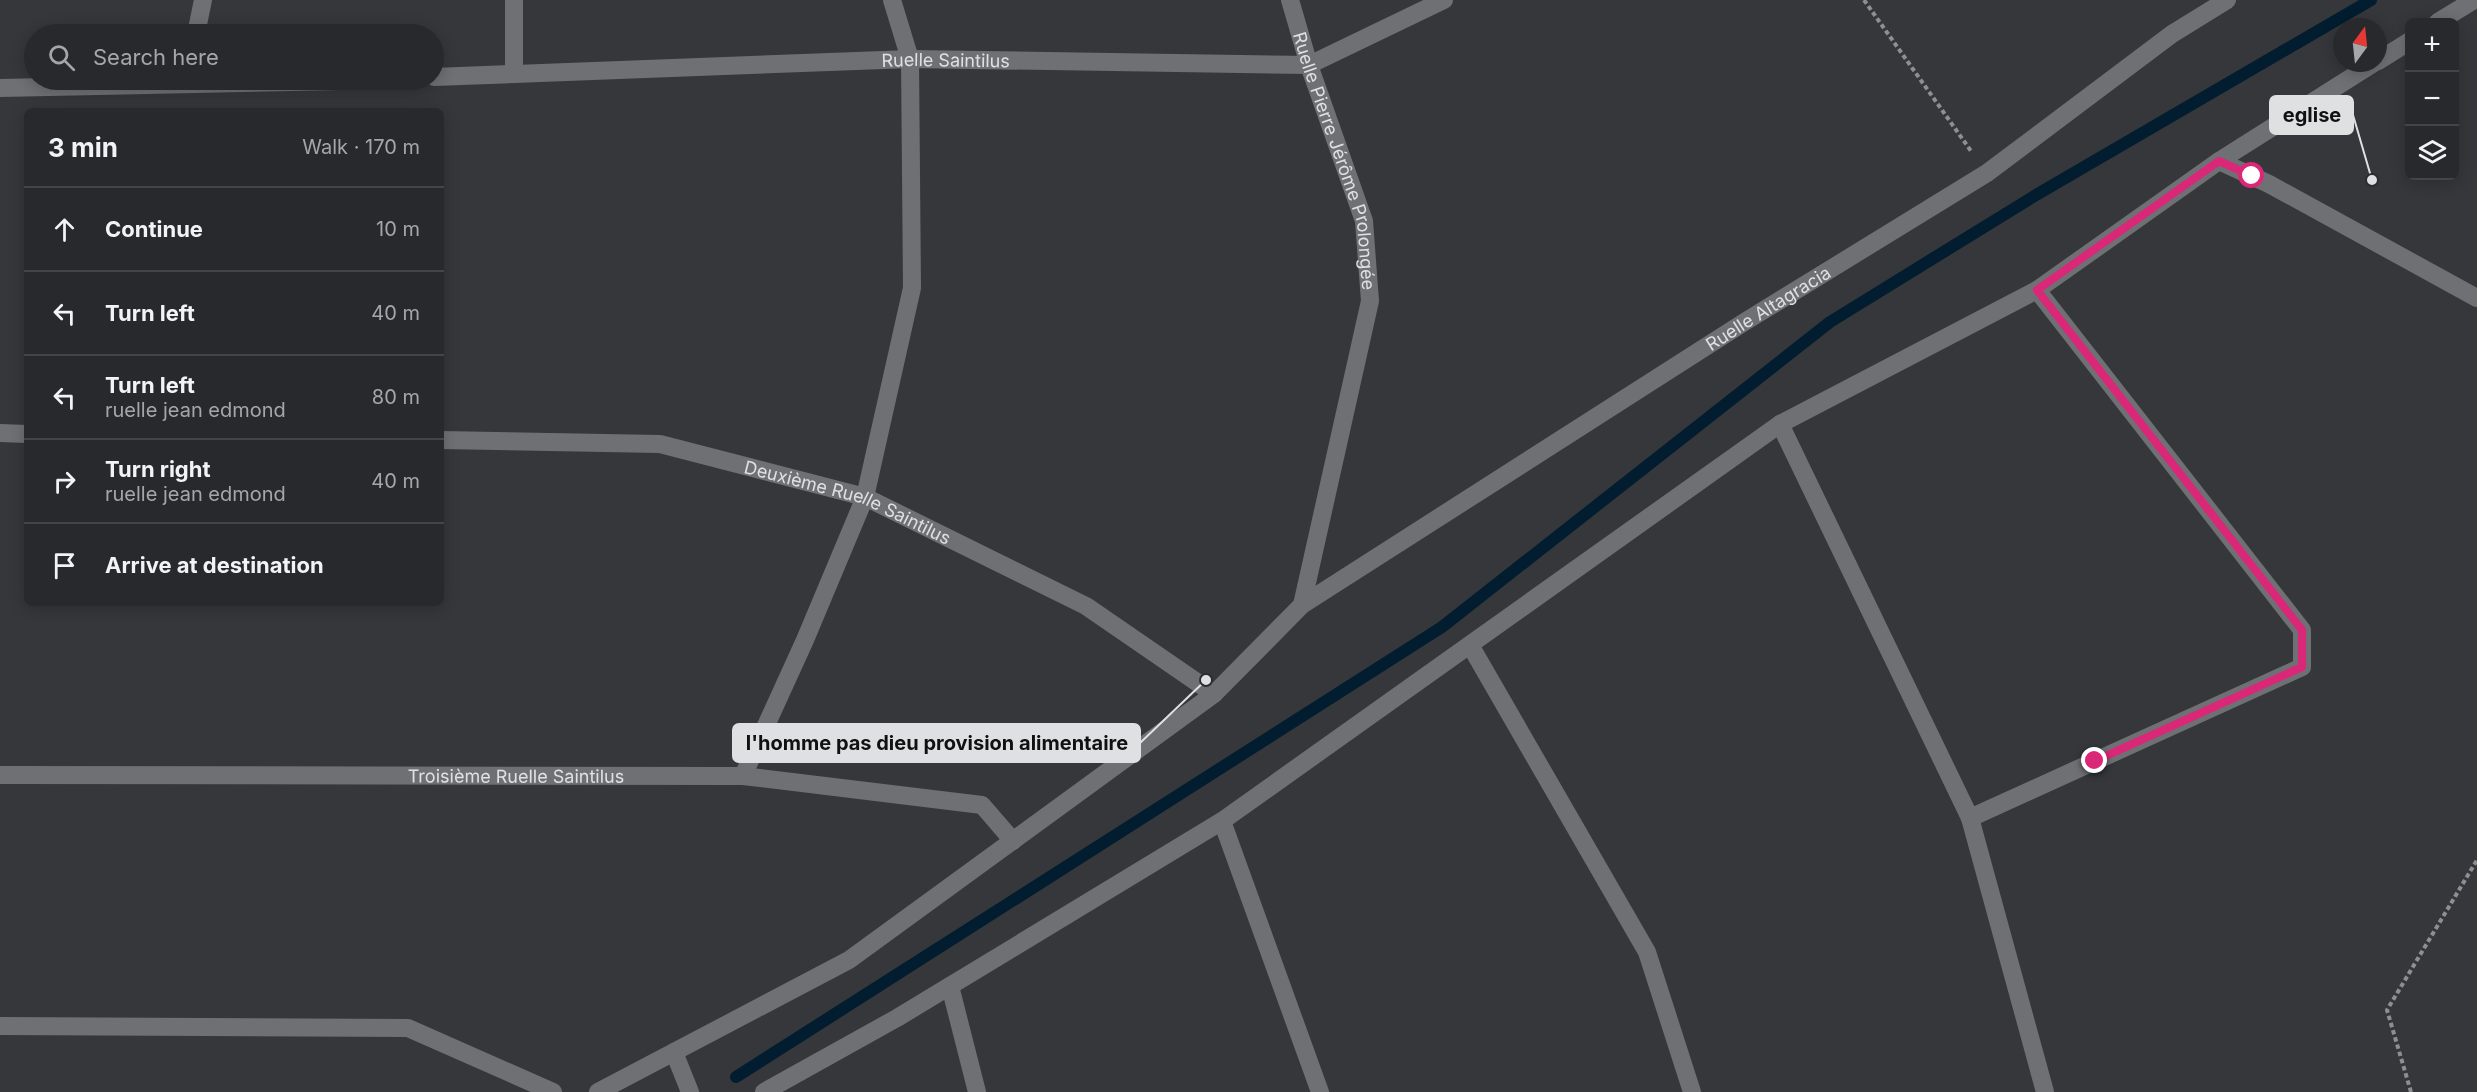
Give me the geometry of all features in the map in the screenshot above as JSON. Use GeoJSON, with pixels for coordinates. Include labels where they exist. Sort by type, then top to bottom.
{"type":"FeatureCollection","features":[{"type":"Feature","properties":{"kind":"street"},"geometry":{"type":"LineString","coordinates":[[198,24],[203,0]]}},
{"type":"Feature","properties":{"kind":"street"},"geometry":{"type":"LineString","coordinates":[[514,0],[514,73]]}},
{"type":"Feature","properties":{"kind":"street"},"geometry":{"type":"LineString","coordinates":[[743,776],[806,640],[865,497],[912,288],[910,59],[892,0]]}},
{"type":"Feature","properties":{"kind":"street","name":"Ruelle Pierre Jérôme Prolongée"},"geometry":{"type":"LineString","coordinates":[[1290,0],[1309,64],[1365,220],[1370,301],[1302,605]]}},
{"type":"Feature","properties":{"kind":"street","name":"Ruelle Saintilus"},"geometry":{"type":"LineString","coordinates":[[444,76],[910,59],[1309,64],[1444,0]]}},
{"type":"Feature","properties":{"kind":"street","name":"Ruelle Altagracia"},"geometry":{"type":"LineString","coordinates":[[597,1092],[849,960],[1214,694],[1302,605],[1746,321],[1987,173],[2172,34],[2227,0]]}},
{"type":"Feature","properties":{"kind":"street"},"geometry":{"type":"LineString","coordinates":[[2445,18],[2474,0]]}},
{"type":"Feature","properties":{"kind":"street"},"geometry":{"type":"LineString","coordinates":[[2387,55],[2405,44]]}},
{"type":"Feature","properties":{"kind":"street"},"geometry":{"type":"LineString","coordinates":[[764,1092],[950,986],[1222,821],[1780,424],[2037,290],[2219,161],[2360,72]]}},
{"type":"Feature","properties":{"kind":"street"},"geometry":{"type":"LineString","coordinates":[[0,88],[24,87]]}},
{"type":"Feature","properties":{"kind":"street"},"geometry":{"type":"LineString","coordinates":[[2219,161],[2269,184],[2477,298]]}},
{"type":"Feature","properties":{"kind":"street"},"geometry":{"type":"LineString","coordinates":[[1970,818],[2302,667],[2302,630],[2037,290]]}},
{"type":"Feature","properties":{"kind":"street"},"geometry":{"type":"LineString","coordinates":[[1780,424],[1970,818],[2046,1092]]}},
{"type":"Feature","properties":{"kind":"street"},"geometry":{"type":"LineString","coordinates":[[0,433],[24,434]]}},
{"type":"Feature","properties":{"kind":"street","name":"Deuxième Ruelle Saintilus"},"geometry":{"type":"LineString","coordinates":[[444,440],[660,444],[865,497],[1086,606],[1214,694]]}},
{"type":"Feature","properties":{"kind":"street"},"geometry":{"type":"LineString","coordinates":[[1470,645],[1647,952],[1692,1092]]}},
{"type":"Feature","properties":{"kind":"street","name":"Troisième Ruelle Saintilus"},"geometry":{"type":"LineString","coordinates":[[0,775],[743,776],[982,805],[1013,841]]}},
{"type":"Feature","properties":{"kind":"street"},"geometry":{"type":"LineString","coordinates":[[1222,821],[1320,1092]]}},
{"type":"Feature","properties":{"kind":"street"},"geometry":{"type":"LineString","coordinates":[[950,986],[977,1092]]}},
{"type":"Feature","properties":{"kind":"street"},"geometry":{"type":"LineString","coordinates":[[0,1026],[408,1028],[553,1092]]}},
{"type":"Feature","properties":{"kind":"street"},"geometry":{"type":"LineString","coordinates":[[674,1052],[690,1092]]}},
{"type":"Feature","properties":{"kind":"path"},"geometry":{"type":"LineString","coordinates":[[1864,0],[1987,173]]}},
{"type":"Feature","properties":{"kind":"path"},"geometry":{"type":"LineString","coordinates":[[2411,1092],[2387,1010],[2477,860]]}},
{"type":"Feature","properties":{"kind":"waterway"},"geometry":{"type":"LineString","coordinates":[[736,1077],[1442,627],[1830,322],[2036,195],[2371,0]]}},
{"type":"Feature","properties":{"kind":"place","name":"eglise"},"geometry":{"type":"Point","coordinates":[2372,180]}},
{"type":"Feature","properties":{"kind":"place","name":"l'homme pas dieu provision alimentaire"},"geometry":{"type":"Point","coordinates":[1206,680]}},
{"type":"Feature","properties":{"kind":"route"},"geometry":{"type":"LineString","coordinates":[[2095,761],[2302,667],[2302,630],[2037,290],[2219,161],[2252,176]]}}]}
